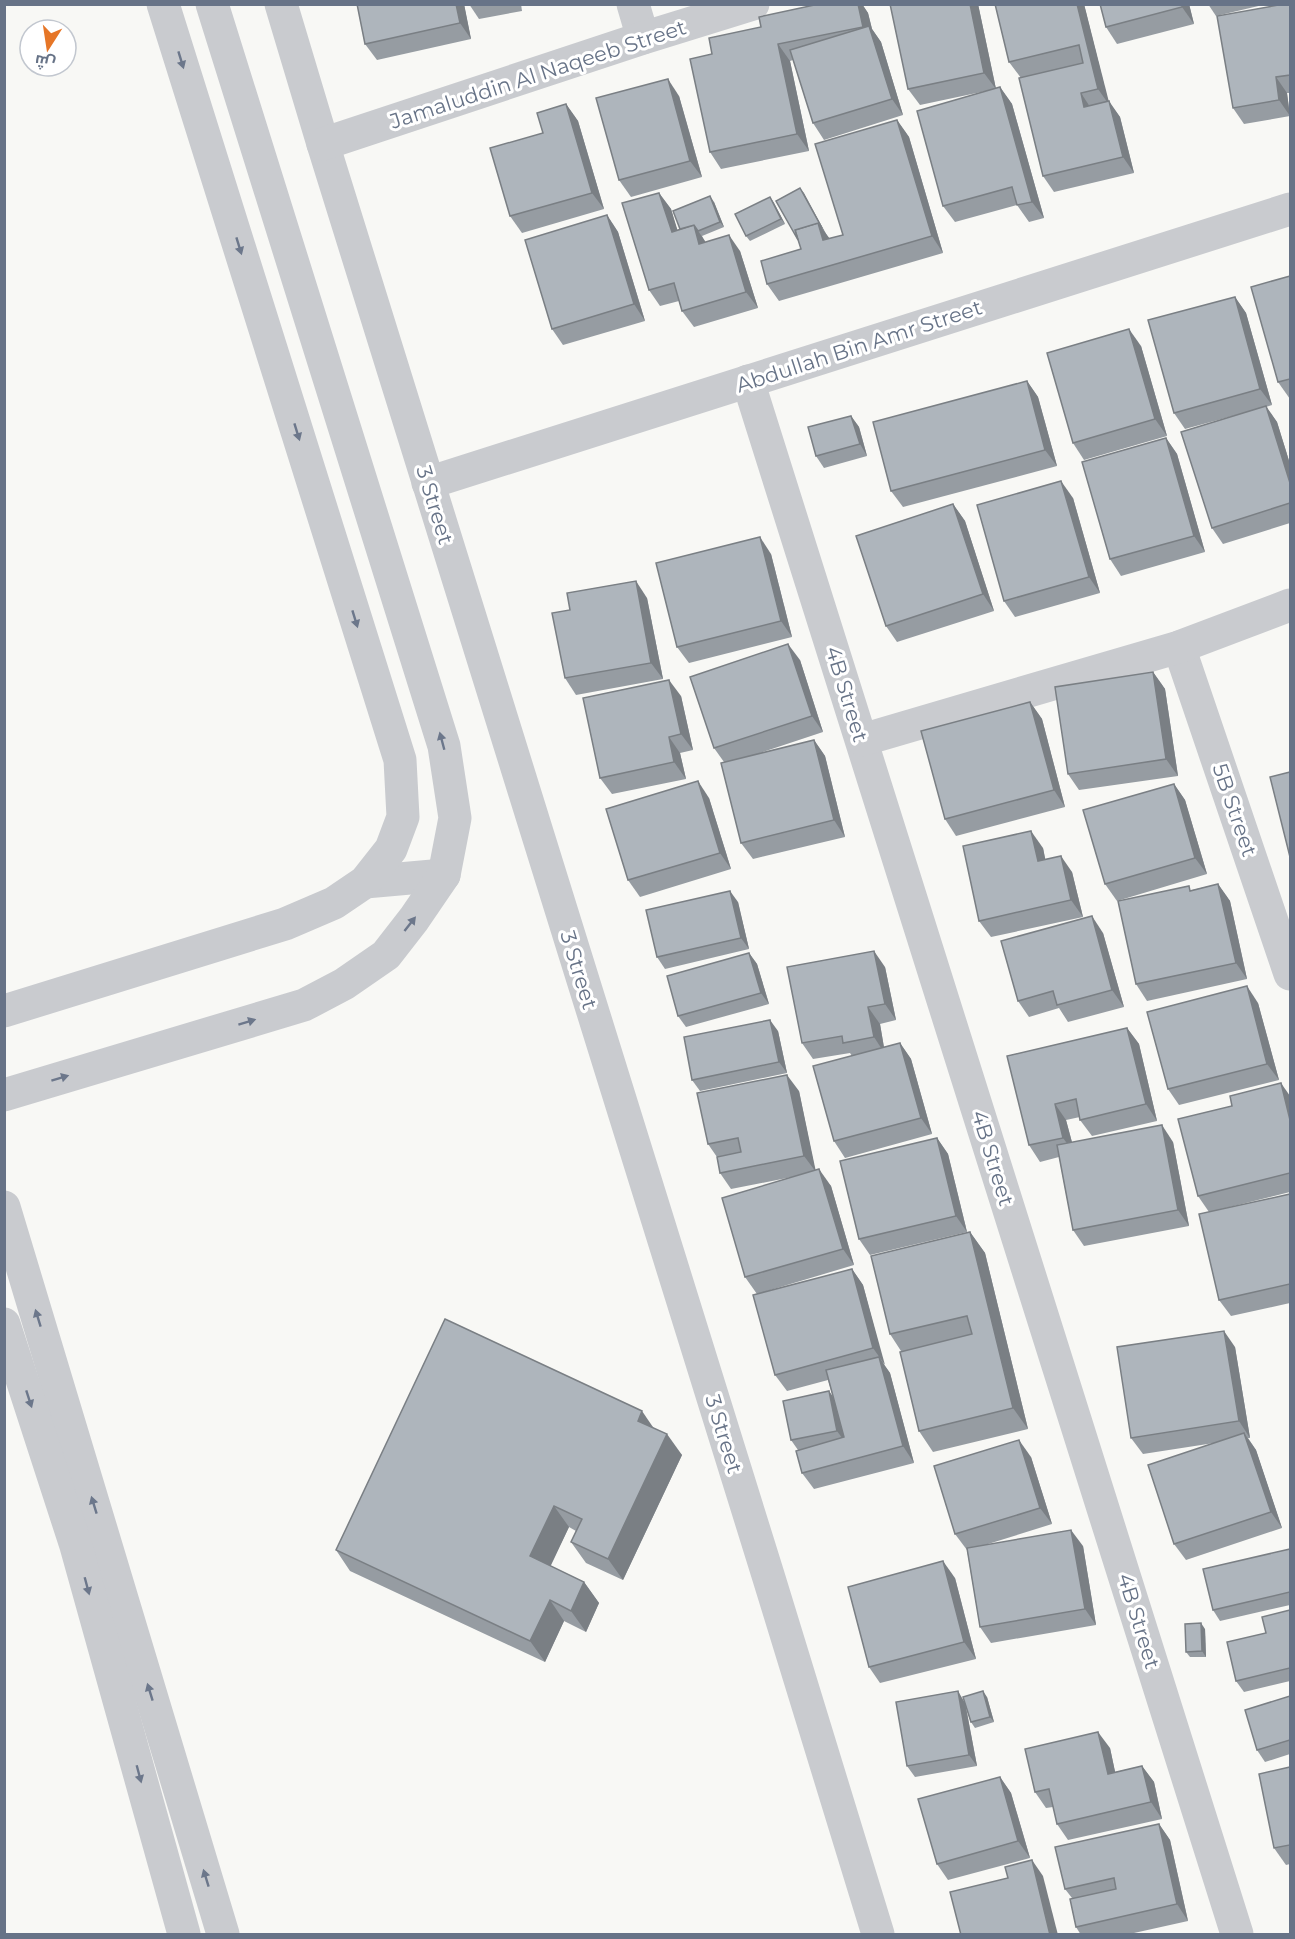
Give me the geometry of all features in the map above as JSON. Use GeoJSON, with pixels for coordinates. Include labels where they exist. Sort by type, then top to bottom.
{"type":"FeatureCollection","features":[{"type":"Feature","properties":{"kind":"street"},"geometry":{"type":"LineString","coordinates":[[4,1011],[285,924],[334,903],[365,882],[391,849],[403,817],[400,760],[163,4]]}},
{"type":"Feature","properties":{"kind":"street"},"geometry":{"type":"LineString","coordinates":[[4,1095],[304,1005],[344,984],[386,955],[414,919],[444,874],[455,818],[444,746],[212,4]]}},
{"type":"Feature","properties":{"kind":"street","name":"3 Street"},"geometry":{"type":"LineString","coordinates":[[281,4],[878,1935]]}},
{"type":"Feature","properties":{"kind":"street"},"geometry":{"type":"LineString","coordinates":[[633,4],[643,38]]}},
{"type":"Feature","properties":{"kind":"street","name":"Jamaluddin Al Naqeeb Street"},"geometry":{"type":"LineString","coordinates":[[323,144],[753,4]]}},
{"type":"Feature","properties":{"kind":"street","name":"Abdullah Bin Amr Street"},"geometry":{"type":"LineString","coordinates":[[428,483],[1290,209]]}},
{"type":"Feature","properties":{"kind":"street","name":"4B Street"},"geometry":{"type":"LineString","coordinates":[[748,381],[1237,1935]]}},
{"type":"Feature","properties":{"kind":"street"},"geometry":{"type":"LineString","coordinates":[[862,740],[1179,647],[1290,605]]}},
{"type":"Feature","properties":{"kind":"street","name":"5B Street"},"geometry":{"type":"LineString","coordinates":[[1179,647],[1289,962]]}},
{"type":"Feature","properties":{"kind":"street"},"geometry":{"type":"LineString","coordinates":[[365,882],[444,874]]}},
{"type":"Feature","properties":{"kind":"street"},"geometry":{"type":"LineString","coordinates":[[4,1207],[223,1935]]}},
{"type":"Feature","properties":{"kind":"street"},"geometry":{"type":"LineString","coordinates":[[4,1324],[76,1546],[184,1935]]}},
{"type":"Feature","properties":{"kind":"building"},"geometry":{"type":"Polygon","coordinates":[[[357,4],[456,4],[460,23],[365,44],[357,4]]]}},
{"type":"Feature","properties":{"kind":"building"},"geometry":{"type":"Polygon","coordinates":[[[819,4],[858,4],[863,27],[778,44],[797,134],[710,152],[690,59],[712,54],[709,38],[761,27],[759,17],[819,4]]]}},
{"type":"Feature","properties":{"kind":"building"},"geometry":{"type":"Polygon","coordinates":[[[890,4],[970,4],[984,73],[908,89],[890,4]]]}},
{"type":"Feature","properties":{"kind":"building"},"geometry":{"type":"Polygon","coordinates":[[[995,4],[1077,4],[1098,89],[1081,93],[1084,107],[1109,101],[1123,157],[1043,176],[1019,78],[1083,63],[1079,45],[1009,62],[995,4]]]}},
{"type":"Feature","properties":{"kind":"building"},"geometry":{"type":"Polygon","coordinates":[[[1100,4],[1182,4],[1182,7],[1106,27],[1100,4]]]}},
{"type":"Feature","properties":{"kind":"building"},"geometry":{"type":"Polygon","coordinates":[[[1290,4],[1290,75],[1276,77],[1279,100],[1233,108],[1217,16],[1290,4]]]}},
{"type":"Feature","properties":{"kind":"building"},"geometry":{"type":"Polygon","coordinates":[[[869,26],[892,99],[813,123],[790,50],[869,26]]]}},
{"type":"Feature","properties":{"kind":"building"},"geometry":{"type":"Polygon","coordinates":[[[668,79],[690,161],[619,180],[596,98],[668,79]]]}},
{"type":"Feature","properties":{"kind":"building"},"geometry":{"type":"Polygon","coordinates":[[[1000,87],[1032,202],[1017,205],[1012,187],[943,206],[917,111],[1000,87]]]}},
{"type":"Feature","properties":{"kind":"building"},"geometry":{"type":"Polygon","coordinates":[[[566,104],[592,193],[510,216],[490,148],[543,133],[537,113],[566,104]]]}},
{"type":"Feature","properties":{"kind":"building"},"geometry":{"type":"Polygon","coordinates":[[[897,120],[932,236],[767,284],[761,261],[801,249],[795,230],[818,223],[823,240],[843,235],[815,144],[897,120]]]}},
{"type":"Feature","properties":{"kind":"building"},"geometry":{"type":"Polygon","coordinates":[[[800,188],[822,228],[818,223],[795,230],[798,240],[776,201],[800,188]]]}},
{"type":"Feature","properties":{"kind":"building"},"geometry":{"type":"Polygon","coordinates":[[[659,193],[672,232],[694,225],[699,244],[729,235],[746,292],[682,311],[674,283],[649,290],[622,203],[659,193]]]}},
{"type":"Feature","properties":{"kind":"building"},"geometry":{"type":"Polygon","coordinates":[[[710,196],[720,222],[698,231],[694,225],[680,229],[673,211],[710,196]]]}},
{"type":"Feature","properties":{"kind":"building"},"geometry":{"type":"Polygon","coordinates":[[[770,197],[781,219],[746,236],[735,214],[770,197]]]}},
{"type":"Feature","properties":{"kind":"building"},"geometry":{"type":"Polygon","coordinates":[[[607,215],[634,304],[552,329],[525,240],[607,215]]]}},
{"type":"Feature","properties":{"kind":"building"},"geometry":{"type":"Polygon","coordinates":[[[1290,276],[1290,379],[1278,382],[1251,287],[1290,276]]]}},
{"type":"Feature","properties":{"kind":"building"},"geometry":{"type":"Polygon","coordinates":[[[1235,297],[1260,389],[1174,413],[1148,320],[1235,297]]]}},
{"type":"Feature","properties":{"kind":"building"},"geometry":{"type":"Polygon","coordinates":[[[1129,329],[1155,419],[1073,443],[1047,353],[1129,329]]]}},
{"type":"Feature","properties":{"kind":"building"},"geometry":{"type":"Polygon","coordinates":[[[1027,381],[1045,450],[891,491],[873,422],[1027,381]]]}},
{"type":"Feature","properties":{"kind":"building"},"geometry":{"type":"Polygon","coordinates":[[[1266,406],[1290,483],[1290,503],[1212,528],[1181,432],[1266,406]]]}},
{"type":"Feature","properties":{"kind":"building"},"geometry":{"type":"Polygon","coordinates":[[[851,416],[860,444],[816,456],[808,427],[851,416]]]}},
{"type":"Feature","properties":{"kind":"building"},"geometry":{"type":"Polygon","coordinates":[[[1166,438],[1194,536],[1110,559],[1082,462],[1166,438]]]}},
{"type":"Feature","properties":{"kind":"building"},"geometry":{"type":"Polygon","coordinates":[[[1061,481],[1089,577],[1004,601],[977,505],[1061,481]]]}},
{"type":"Feature","properties":{"kind":"building"},"geometry":{"type":"Polygon","coordinates":[[[953,504],[983,594],[886,626],[856,536],[953,504]]]}},
{"type":"Feature","properties":{"kind":"building"},"geometry":{"type":"Polygon","coordinates":[[[760,537],[781,621],[677,647],[656,563],[760,537]]]}},
{"type":"Feature","properties":{"kind":"building"},"geometry":{"type":"Polygon","coordinates":[[[636,581],[651,663],[565,678],[552,613],[570,610],[567,593],[636,581]]]}},
{"type":"Feature","properties":{"kind":"building"},"geometry":{"type":"Polygon","coordinates":[[[788,644],[812,716],[714,748],[690,677],[788,644]]]}},
{"type":"Feature","properties":{"kind":"building"},"geometry":{"type":"Polygon","coordinates":[[[1153,672],[1166,759],[1068,774],[1055,687],[1153,672]]]}},
{"type":"Feature","properties":{"kind":"building"},"geometry":{"type":"Polygon","coordinates":[[[669,680],[681,734],[669,737],[674,762],[600,778],[583,698],[669,680]]]}},
{"type":"Feature","properties":{"kind":"building"},"geometry":{"type":"Polygon","coordinates":[[[1030,702],[1054,790],[945,819],[921,731],[1030,702]]]}},
{"type":"Feature","properties":{"kind":"building"},"geometry":{"type":"Polygon","coordinates":[[[814,740],[834,820],[741,843],[721,763],[814,740]]]}},
{"type":"Feature","properties":{"kind":"building"},"geometry":{"type":"Polygon","coordinates":[[[1290,772],[1290,857],[1270,777],[1290,772]]]}},
{"type":"Feature","properties":{"kind":"building"},"geometry":{"type":"Polygon","coordinates":[[[698,781],[720,853],[628,880],[606,809],[698,781]]]}},
{"type":"Feature","properties":{"kind":"building"},"geometry":{"type":"Polygon","coordinates":[[[1174,784],[1195,858],[1105,884],[1083,810],[1174,784]]]}},
{"type":"Feature","properties":{"kind":"building"},"geometry":{"type":"Polygon","coordinates":[[[1031,831],[1038,861],[1061,856],[1071,900],[979,921],[963,846],[1031,831]]]}},
{"type":"Feature","properties":{"kind":"building"},"geometry":{"type":"Polygon","coordinates":[[[1218,884],[1236,963],[1136,984],[1118,901],[1189,886],[1190,891],[1218,884]]]}},
{"type":"Feature","properties":{"kind":"building"},"geometry":{"type":"Polygon","coordinates":[[[730,891],[741,938],[657,957],[646,910],[730,891]]]}},
{"type":"Feature","properties":{"kind":"building"},"geometry":{"type":"Polygon","coordinates":[[[1092,916],[1112,990],[1057,1005],[1053,991],[1018,1001],[1001,941],[1092,916]]]}},
{"type":"Feature","properties":{"kind":"building"},"geometry":{"type":"Polygon","coordinates":[[[874,951],[885,1004],[868,1007],[874,1037],[843,1043],[842,1036],[802,1043],[787,967],[874,951]]]}},
{"type":"Feature","properties":{"kind":"building"},"geometry":{"type":"Polygon","coordinates":[[[749,953],[761,993],[678,1016],[667,976],[749,953]]]}},
{"type":"Feature","properties":{"kind":"building"},"geometry":{"type":"Polygon","coordinates":[[[1247,986],[1267,1064],[1168,1089],[1147,1012],[1247,986]]]}},
{"type":"Feature","properties":{"kind":"building"},"geometry":{"type":"Polygon","coordinates":[[[770,1020],[779,1062],[692,1080],[684,1037],[770,1020]]]}},
{"type":"Feature","properties":{"kind":"building"},"geometry":{"type":"Polygon","coordinates":[[[1127,1028],[1146,1104],[1080,1120],[1076,1099],[1055,1104],[1063,1138],[1029,1145],[1007,1056],[1127,1028]]]}},
{"type":"Feature","properties":{"kind":"building"},"geometry":{"type":"Polygon","coordinates":[[[900,1043],[921,1118],[834,1141],[813,1066],[900,1043]]]}},
{"type":"Feature","properties":{"kind":"building"},"geometry":{"type":"Polygon","coordinates":[[[787,1075],[804,1156],[720,1173],[717,1157],[741,1152],[738,1138],[708,1144],[697,1093],[787,1075]]]}},
{"type":"Feature","properties":{"kind":"building"},"geometry":{"type":"Polygon","coordinates":[[[1281,1083],[1290,1120],[1290,1173],[1198,1196],[1178,1119],[1232,1106],[1230,1096],[1281,1083]]]}},
{"type":"Feature","properties":{"kind":"building"},"geometry":{"type":"Polygon","coordinates":[[[1162,1125],[1178,1210],[1073,1230],[1057,1145],[1162,1125]]]}},
{"type":"Feature","properties":{"kind":"building"},"geometry":{"type":"Polygon","coordinates":[[[937,1138],[956,1216],[859,1239],[840,1161],[937,1138]]]}},
{"type":"Feature","properties":{"kind":"building"},"geometry":{"type":"Polygon","coordinates":[[[819,1169],[843,1249],[745,1277],[722,1198],[819,1169]]]}},
{"type":"Feature","properties":{"kind":"building"},"geometry":{"type":"Polygon","coordinates":[[[1290,1194],[1290,1284],[1219,1300],[1199,1214],[1290,1194]]]}},
{"type":"Feature","properties":{"kind":"building"},"geometry":{"type":"Polygon","coordinates":[[[970,1232],[1013,1408],[919,1431],[900,1352],[972,1334],[967,1316],[890,1334],[871,1256],[970,1232]]]}},
{"type":"Feature","properties":{"kind":"building"},"geometry":{"type":"Polygon","coordinates":[[[852,1269],[873,1348],[775,1375],[753,1295],[852,1269]]]}},
{"type":"Feature","properties":{"kind":"building"},"geometry":{"type":"Polygon","coordinates":[[[445,1319],[642,1411],[638,1421],[667,1434],[608,1559],[571,1542],[582,1519],[554,1506],[530,1556],[584,1582],[571,1611],[550,1600],[530,1641],[336,1550],[445,1319]]]}},
{"type":"Feature","properties":{"kind":"building"},"geometry":{"type":"Polygon","coordinates":[[[1224,1331],[1239,1421],[1131,1438],[1117,1347],[1224,1331]]]}},
{"type":"Feature","properties":{"kind":"building"},"geometry":{"type":"Polygon","coordinates":[[[879,1357],[903,1446],[802,1473],[796,1451],[844,1437],[826,1370],[879,1357]]]}},
{"type":"Feature","properties":{"kind":"building"},"geometry":{"type":"Polygon","coordinates":[[[829,1391],[837,1431],[791,1440],[783,1401],[829,1391]]]}},
{"type":"Feature","properties":{"kind":"building"},"geometry":{"type":"Polygon","coordinates":[[[1244,1433],[1271,1512],[1174,1544],[1148,1465],[1244,1433]]]}},
{"type":"Feature","properties":{"kind":"building"},"geometry":{"type":"Polygon","coordinates":[[[1019,1440],[1040,1508],[955,1534],[934,1466],[1019,1440]]]}},
{"type":"Feature","properties":{"kind":"building"},"geometry":{"type":"Polygon","coordinates":[[[1071,1530],[1085,1609],[980,1627],[967,1548],[1071,1530]]]}},
{"type":"Feature","properties":{"kind":"building"},"geometry":{"type":"Polygon","coordinates":[[[1290,1549],[1290,1592],[1213,1610],[1203,1569],[1290,1549]]]}},
{"type":"Feature","properties":{"kind":"building"},"geometry":{"type":"Polygon","coordinates":[[[943,1561],[964,1642],[869,1667],[848,1587],[943,1561]]]}},
{"type":"Feature","properties":{"kind":"building"},"geometry":{"type":"Polygon","coordinates":[[[1290,1610],[1290,1668],[1236,1681],[1227,1642],[1266,1633],[1262,1617],[1290,1610]]]}},
{"type":"Feature","properties":{"kind":"building"},"geometry":{"type":"Polygon","coordinates":[[[1201,1623],[1202,1651],[1186,1652],[1185,1624],[1201,1623]]]}},
{"type":"Feature","properties":{"kind":"building"},"geometry":{"type":"Polygon","coordinates":[[[958,1691],[969,1755],[907,1766],[896,1702],[958,1691]]]}},
{"type":"Feature","properties":{"kind":"building"},"geometry":{"type":"Polygon","coordinates":[[[983,1691],[990,1717],[971,1722],[963,1697],[983,1691]]]}},
{"type":"Feature","properties":{"kind":"building"},"geometry":{"type":"Polygon","coordinates":[[[1290,1696],[1290,1740],[1257,1750],[1245,1710],[1290,1696]]]}},
{"type":"Feature","properties":{"kind":"building"},"geometry":{"type":"Polygon","coordinates":[[[1098,1732],[1108,1774],[1142,1766],[1151,1802],[1057,1824],[1049,1789],[1035,1792],[1025,1749],[1098,1732]]]}},
{"type":"Feature","properties":{"kind":"building"},"geometry":{"type":"Polygon","coordinates":[[[1290,1767],[1290,1845],[1274,1848],[1259,1774],[1290,1767]]]}},
{"type":"Feature","properties":{"kind":"building"},"geometry":{"type":"Polygon","coordinates":[[[1000,1777],[1018,1841],[937,1864],[918,1799],[1000,1777]]]}},
{"type":"Feature","properties":{"kind":"building"},"geometry":{"type":"Polygon","coordinates":[[[1159,1824],[1177,1904],[1076,1927],[1070,1899],[1116,1889],[1114,1878],[1065,1889],[1055,1847],[1159,1824]]]}},
{"type":"Feature","properties":{"kind":"building"},"geometry":{"type":"Polygon","coordinates":[[[1032,1860],[1050,1935],[961,1935],[950,1892],[1008,1878],[1005,1867],[1032,1860]]]}}]}
